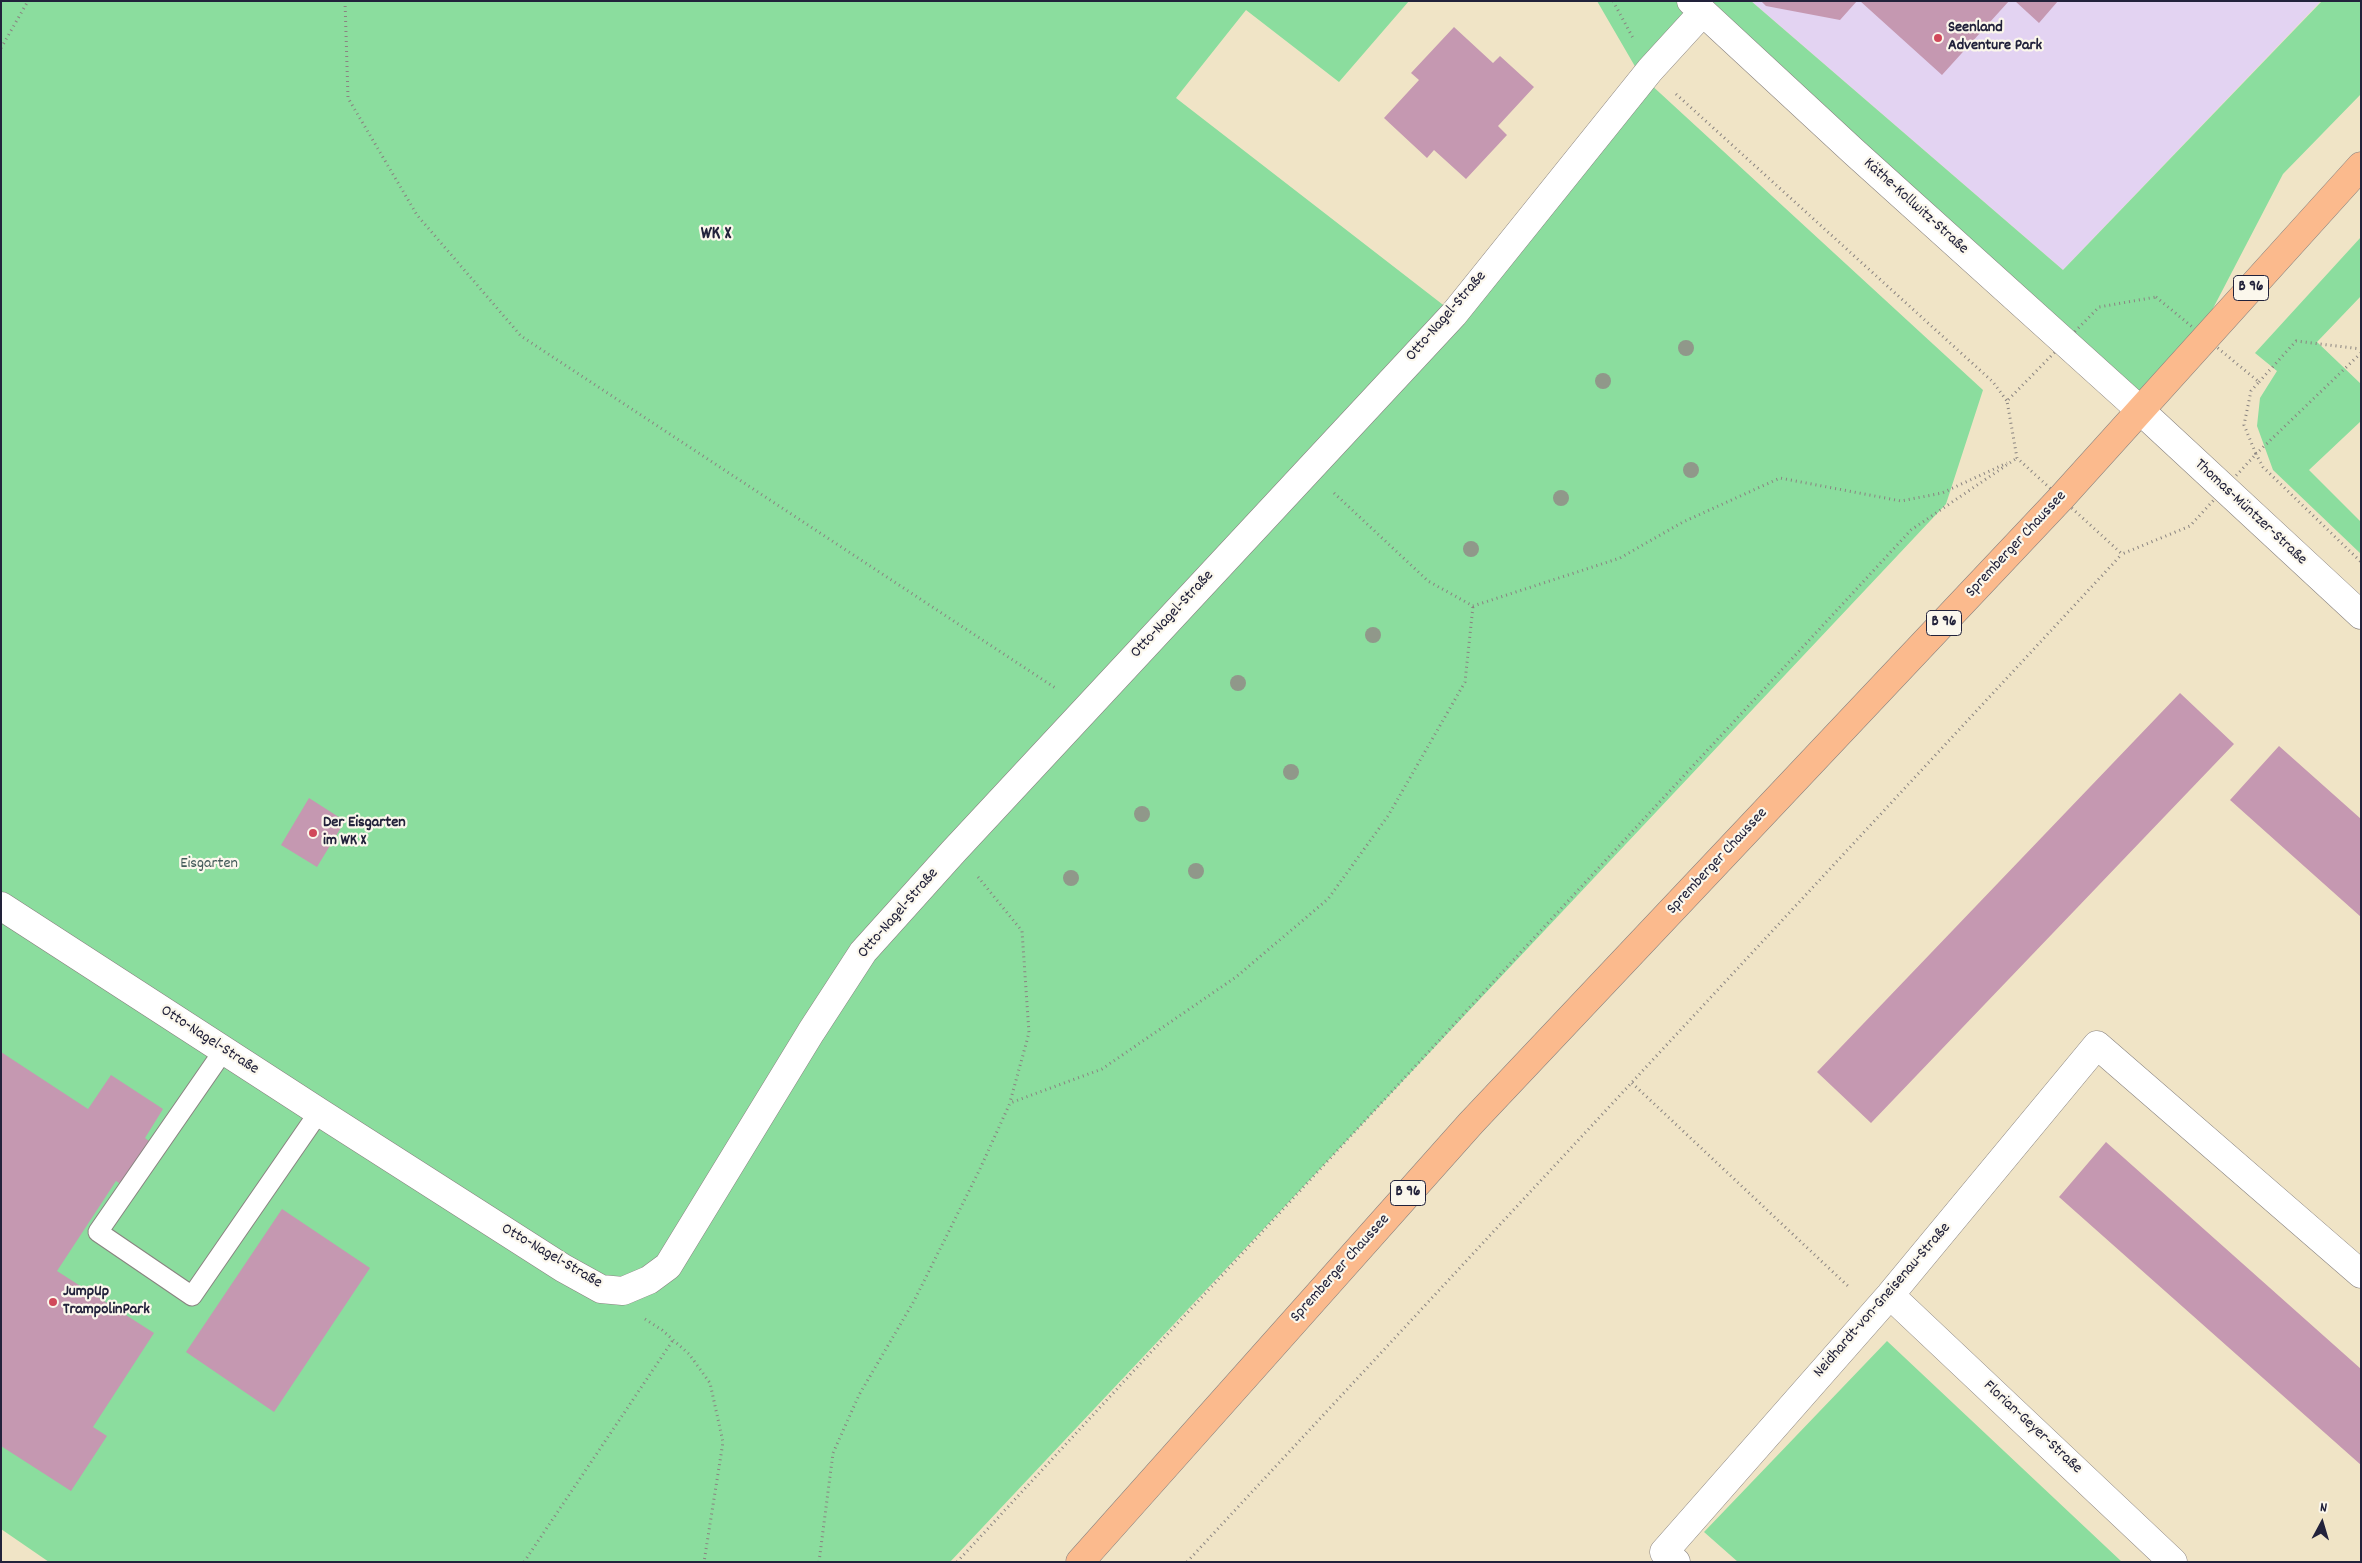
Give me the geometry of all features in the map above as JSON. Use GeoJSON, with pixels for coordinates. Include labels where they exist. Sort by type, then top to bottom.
{"type":"FeatureCollection","features":[{"type":"Feature","properties":{"kind":"main road","name":"Spremberger Chaussee"},"geometry":{"type":"LineString","coordinates":[[1080,1562],[1471,1123],[2062,498],[2361,166]]}},
{"type":"Feature","properties":{"kind":"street","name":"Otto-Nagel-Straße"},"geometry":{"type":"LineString","coordinates":[[1,906],[563,1268],[601,1289],[623,1290],[649,1280],[668,1266],[811,1032],[864,952],[1086,708],[1454,314],[1650,70],[1697,7]]}},
{"type":"Feature","properties":{"kind":"street","name":"Käthe-Kollwitz-Straße"},"geometry":{"type":"LineString","coordinates":[[1697,7],[2141,411]]}},
{"type":"Feature","properties":{"kind":"street","name":"Thomas-Müntzer-Straße"},"geometry":{"type":"LineString","coordinates":[[2141,411],[2361,615]]}},
{"type":"Feature","properties":{"kind":"street","name":"Neidhardt-von-Gneisenau-Straße"},"geometry":{"type":"LineString","coordinates":[[1670,1557],[1883,1304],[2097,1045],[2361,1274]]}},
{"type":"Feature","properties":{"kind":"street","name":"Florian-Geyer-Straße"},"geometry":{"type":"LineString","coordinates":[[1883,1304],[2173,1562]]}},
{"type":"Feature","properties":{"kind":"lane"},"geometry":{"type":"LineString","coordinates":[[224,1050],[98,1232],[192,1296],[319,1112]]}},
{"type":"Feature","properties":{"kind":"path"},"geometry":{"type":"LineString","coordinates":[[1,48],[28,1]]}},
{"type":"Feature","properties":{"kind":"path"},"geometry":{"type":"LineString","coordinates":[[345,1],[348,98],[417,215],[521,336],[1086,708]]}},
{"type":"Feature","properties":{"kind":"path"},"geometry":{"type":"LineString","coordinates":[[1613,1],[1650,70],[1993,382],[2007,401]]}},
{"type":"Feature","properties":{"kind":"path"},"geometry":{"type":"LineString","coordinates":[[2259,382],[2296,341],[2361,349]]}},
{"type":"Feature","properties":{"kind":"path"},"geometry":{"type":"LineString","coordinates":[[2361,353],[2256,454],[2263,467],[2361,562]]}},
{"type":"Feature","properties":{"kind":"path"},"geometry":{"type":"LineString","coordinates":[[957,1562],[1911,530],[2017,458],[1942,493],[1901,502],[1852,490],[1780,478],[1683,522],[1620,558],[1473,606],[1428,581],[1309,468]]}},
{"type":"Feature","properties":{"kind":"path"},"geometry":{"type":"LineString","coordinates":[[1187,1562],[2122,554]]}},
{"type":"Feature","properties":{"kind":"path"},"geometry":{"type":"LineString","coordinates":[[1010,1103],[1102,1069],[1236,978],[1328,900],[1388,816],[1465,682],[1473,606]]}},
{"type":"Feature","properties":{"kind":"path"},"geometry":{"type":"LineString","coordinates":[[819,1562],[833,1453],[860,1395],[919,1292],[980,1171],[1010,1103],[1029,1032],[1022,931],[989,888],[953,852]]}},
{"type":"Feature","properties":{"kind":"path"},"geometry":{"type":"LineString","coordinates":[[1632,1082],[1883,1304]]}},
{"type":"Feature","properties":{"kind":"path"},"geometry":{"type":"LineString","coordinates":[[601,1289],[673,1340],[689,1354],[710,1383],[723,1442],[704,1562]]}},
{"type":"Feature","properties":{"kind":"path"},"geometry":{"type":"LineString","coordinates":[[524,1562],[673,1340]]}},
{"type":"Feature","properties":{"kind":"shaded area"},"geometry":{"type":"Polygon","coordinates":[[[1751,1],[2321,1],[2063,270],[1751,1]]]}},
{"type":"Feature","properties":{"kind":"green space","name":"Eisgarten"},"geometry":{"type":"Polygon","coordinates":[[[1,1],[1409,1],[1339,82],[1246,10],[1176,98],[1451,311],[949,849],[668,1266],[601,1288],[1,900],[1,1]]]}},
{"type":"Feature","properties":{"kind":"green space"},"geometry":{"type":"Polygon","coordinates":[[[1597,1],[1687,1],[1698,12],[1640,75],[1597,1]]]}},
{"type":"Feature","properties":{"kind":"green space"},"geometry":{"type":"Polygon","coordinates":[[[1698,1],[1751,1],[2063,270],[2322,1],[2361,1],[2361,94],[2283,174],[2195,343],[2139,403],[1698,1]]]}},
{"type":"Feature","properties":{"kind":"green space"},"geometry":{"type":"Polygon","coordinates":[[[1648,82],[1983,390],[1946,504],[950,1562],[49,1562],[1,1529],[1,910],[601,1291],[650,1281],[868,955],[1648,82]]]}},
{"type":"Feature","properties":{"kind":"green space"},"geometry":{"type":"Polygon","coordinates":[[[2361,237],[2361,296],[2317,342],[2361,384],[2361,421],[2309,470],[2361,522],[2361,554],[2273,470],[2257,426],[2260,398],[2277,371],[2255,353],[2361,237]]]}},
{"type":"Feature","properties":{"kind":"green space"},"geometry":{"type":"Polygon","coordinates":[[[1887,1341],[2122,1562],[1738,1562],[1704,1532],[1887,1341]]]}},
{"type":"Feature","properties":{"kind":"building"},"geometry":{"type":"Polygon","coordinates":[[[1761,1],[1857,1],[1840,20],[1766,6],[1761,1]]]}},
{"type":"Feature","properties":{"kind":"building","name":"Seenland Adventure Park"},"geometry":{"type":"Polygon","coordinates":[[[1860,1],[2009,1],[1942,75],[1860,1]]]}},
{"type":"Feature","properties":{"kind":"building"},"geometry":{"type":"Polygon","coordinates":[[[2015,1],[2058,1],[2039,23],[2015,1]]]}},
{"type":"Feature","properties":{"kind":"building"},"geometry":{"type":"Polygon","coordinates":[[[1454,27],[1493,63],[1500,56],[1534,87],[1498,126],[1507,135],[1466,179],[1434,150],[1427,158],[1384,118],[1419,80],[1411,73],[1454,27]]]}},
{"type":"Feature","properties":{"kind":"building"},"geometry":{"type":"Polygon","coordinates":[[[2180,693],[2234,744],[1871,1123],[1817,1072],[2180,693]]]}},
{"type":"Feature","properties":{"kind":"building"},"geometry":{"type":"Polygon","coordinates":[[[2279,746],[2361,819],[2361,917],[2230,800],[2279,746]]]}},
{"type":"Feature","properties":{"kind":"building","name":"Der Eisgarten im WK X"},"geometry":{"type":"Polygon","coordinates":[[[309,798],[345,821],[317,867],[281,845],[309,798]]]}},
{"type":"Feature","properties":{"kind":"building","name":"JumpUp TrampolinPark"},"geometry":{"type":"Polygon","coordinates":[[[1,1052],[88,1109],[111,1075],[163,1109],[145,1138],[150,1142],[122,1185],[116,1181],[57,1271],[154,1333],[93,1427],[107,1436],[71,1491],[1,1446],[1,1052]]]}},
{"type":"Feature","properties":{"kind":"building"},"geometry":{"type":"Polygon","coordinates":[[[2106,1142],[2361,1369],[2361,1465],[2059,1197],[2106,1142]]]}},
{"type":"Feature","properties":{"kind":"building"},"geometry":{"type":"Polygon","coordinates":[[[282,1209],[370,1268],[274,1412],[186,1352],[282,1209]]]}},
{"type":"Feature","properties":{"kind":"place","name":"Seenland Adventure Park"},"geometry":{"type":"Point","coordinates":[1938,38]}},
{"type":"Feature","properties":{"kind":"place","name":"Der Eisgarten im WK X"},"geometry":{"type":"Point","coordinates":[313,833]}},
{"type":"Feature","properties":{"kind":"place","name":"JumpUp TrampolinPark"},"geometry":{"type":"Point","coordinates":[53,1302]}},
{"type":"Feature","properties":{"kind":"district","name":"WK X"},"geometry":{"type":"Point","coordinates":[716,235]}}]}
